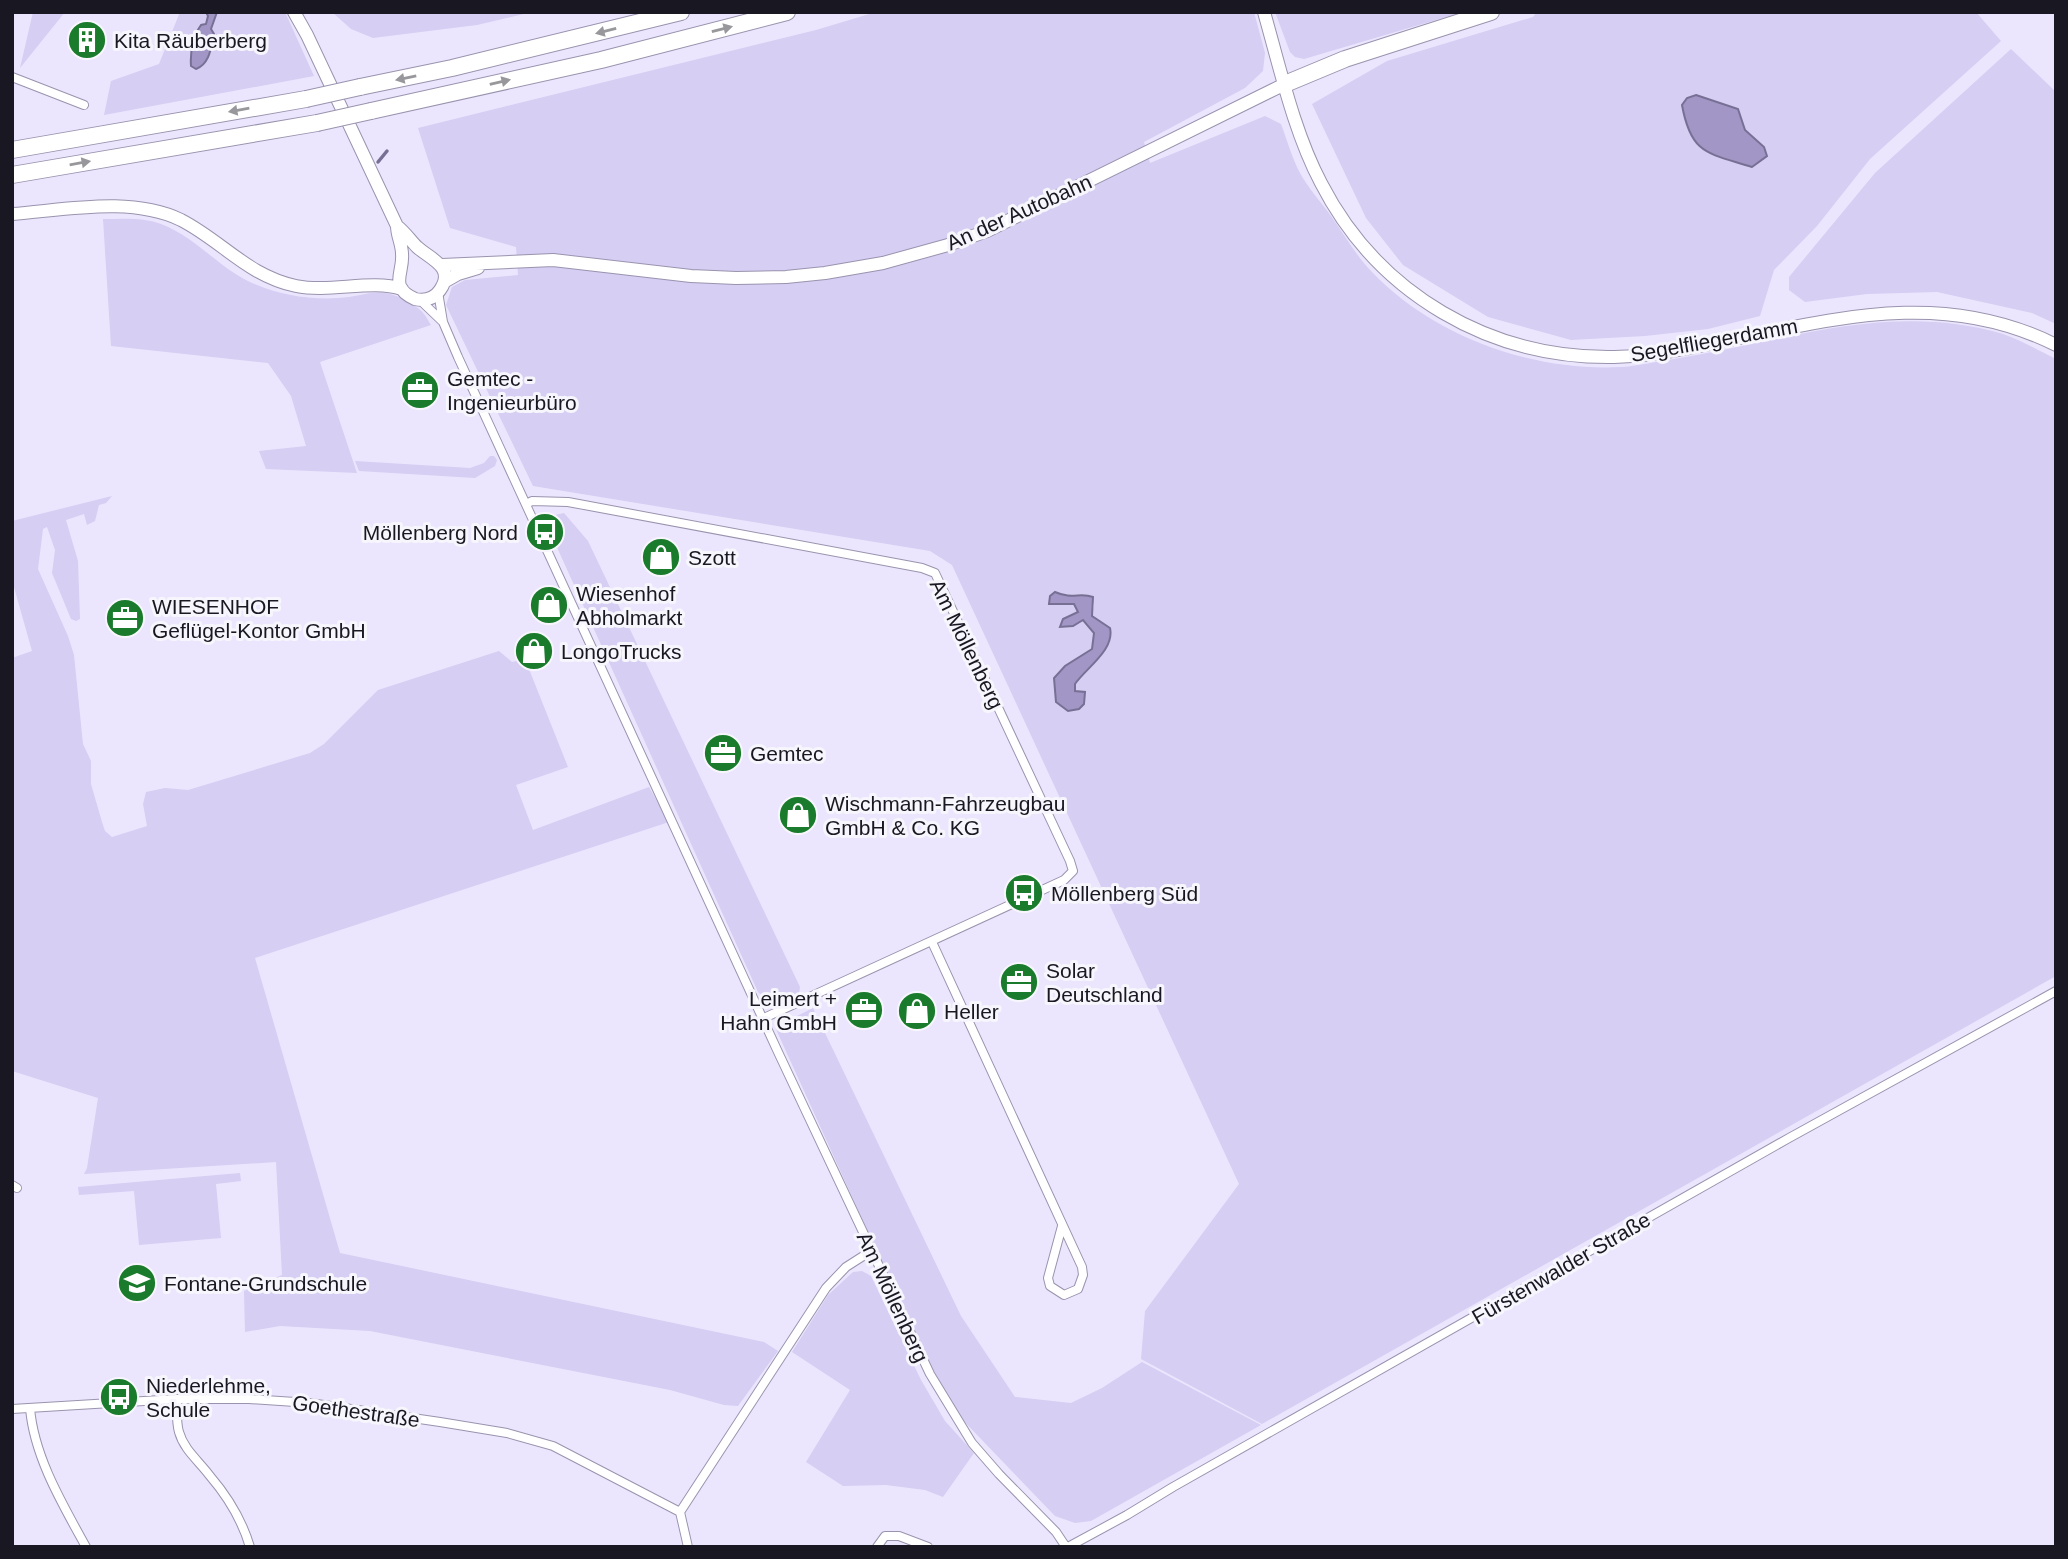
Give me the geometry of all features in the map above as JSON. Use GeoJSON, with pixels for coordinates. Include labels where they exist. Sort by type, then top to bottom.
{"type":"FeatureCollection","features":[{"type":"Feature","properties":{"kind":"highway"},"geometry":{"type":"LineString","coordinates":[[12,150],[360,88],[681,12]]}},
{"type":"Feature","properties":{"kind":"highway"},"geometry":{"type":"LineString","coordinates":[[12,175],[371,111],[601,60],[787,12]]}},
{"type":"Feature","properties":{"kind":"highway"},"geometry":{"type":"LineString","coordinates":[[1285,84],[1357,55],[1491,12]]}},
{"type":"Feature","properties":{"kind":"main road"},"geometry":{"type":"LineString","coordinates":[[293,12],[307,35],[397,226],[425,254]]}},
{"type":"Feature","properties":{"kind":"main road","name":"Segelfliegerdamm"},"geometry":{"type":"LineString","coordinates":[[1264,12],[1301,134],[1321,183],[1348,229],[1395,280],[1436,310],[1483,334],[1511,344],[1557,354],[1650,354],[1833,319],[1905,312],[1973,318],[2024,332],[2056,345]]}},
{"type":"Feature","properties":{"kind":"main road","name":"An der Autobahn"},"geometry":{"type":"LineString","coordinates":[[442,265],[553,260],[667,274],[747,278],[825,273],[883,263],[948,246],[1018,217],[1285,84]]}},
{"type":"Feature","properties":{"kind":"main road"},"geometry":{"type":"LineString","coordinates":[[12,214],[100,208],[148,209],[182,221],[241,263],[278,281],[323,290],[365,286],[402,289]]}},
{"type":"Feature","properties":{"kind":"main road"},"geometry":{"type":"LineString","coordinates":[[365,286],[400,268],[413,255],[425,254],[432,256],[442,265],[441,287],[428,299],[420,300],[410,297],[402,289],[400,268],[397,226]]}},
{"type":"Feature","properties":{"kind":"main road","name":"An der Autobahn"},"geometry":{"type":"LineString","coordinates":[[441,287],[450,277],[484,264]]}},
{"type":"Feature","properties":{"kind":"street"},"geometry":{"type":"LineString","coordinates":[[12,77],[85,105]]}},
{"type":"Feature","properties":{"kind":"street","name":"Am Möllenberg"},"geometry":{"type":"LineString","coordinates":[[441,287],[443,322],[930,1374],[972,1443],[1067,1547]]}},
{"type":"Feature","properties":{"kind":"street","name":"Am Möllenberg"},"geometry":{"type":"LineString","coordinates":[[420,300],[443,322]]}},
{"type":"Feature","properties":{"kind":"street","name":"Am Möllenberg"},"geometry":{"type":"LineString","coordinates":[[526,504],[568,502],[922,568],[935,573],[1070,861],[1073,871],[1065,880],[764,1018]]}},
{"type":"Feature","properties":{"kind":"street"},"geometry":{"type":"LineString","coordinates":[[932,942],[1080,1261],[1083,1275],[1078,1289],[1064,1295],[1050,1286],[1048,1278],[1062,1226]]}},
{"type":"Feature","properties":{"kind":"street","name":"Fürstenwalder Straße"},"geometry":{"type":"LineString","coordinates":[[1067,1547],[1118,1521],[1173,1487],[1765,1152],[2056,991]]}},
{"type":"Feature","properties":{"kind":"street"},"geometry":{"type":"LineString","coordinates":[[688,1547],[681,1512],[826,1288],[846,1267],[871,1251]]}},
{"type":"Feature","properties":{"kind":"street","name":"Goethestraße"},"geometry":{"type":"LineString","coordinates":[[12,1409],[239,1398],[310,1403],[507,1433],[572,1454],[681,1512]]}},
{"type":"Feature","properties":{"kind":"street"},"geometry":{"type":"LineString","coordinates":[[177,1399],[178,1430],[187,1450],[211,1476],[231,1504],[245,1529],[250,1547]]}},
{"type":"Feature","properties":{"kind":"street"},"geometry":{"type":"LineString","coordinates":[[30,1408],[42,1457],[86,1547]]}},
{"type":"Feature","properties":{"kind":"street"},"geometry":{"type":"LineString","coordinates":[[877,1547],[885,1536],[899,1536],[928,1547]]}},
{"type":"Feature","properties":{"kind":"shaded area"},"geometry":{"type":"Polygon","coordinates":[[[33,12],[65,12],[20,68],[33,12]]]}},
{"type":"Feature","properties":{"kind":"shaded area"},"geometry":{"type":"Polygon","coordinates":[[[180,12],[285,12],[314,76],[104,115],[111,81],[159,64],[180,12]]]}},
{"type":"Feature","properties":{"kind":"shaded area"},"geometry":{"type":"Polygon","coordinates":[[[206,12],[217,12],[211,29],[214,34],[207,59],[196,69],[191,66],[192,50],[198,29],[206,24],[206,12]]]}},
{"type":"Feature","properties":{"kind":"shaded area"},"geometry":{"type":"Polygon","coordinates":[[[332,12],[532,12],[477,25],[373,38],[351,29],[332,12]]]}},
{"type":"Feature","properties":{"kind":"shaded area"},"geometry":{"type":"Polygon","coordinates":[[[876,12],[1254,12],[1265,53],[1263,71],[1245,88],[1144,142],[1150,163],[1265,116],[1281,124],[1303,179],[1372,272],[1397,295],[1425,315],[1487,346],[1520,356],[1588,367],[1628,366],[1838,327],[1920,321],[1961,325],[2003,334],[2056,359],[2056,976],[1262,1424],[1141,1359],[1145,1311],[1239,1184],[952,565],[930,551],[533,486],[446,305],[452,287],[465,280],[518,275],[516,247],[450,228],[418,128],[816,30],[876,12]],[[1055,592],[1075,604],[1094,633],[1092,649],[1065,666],[1075,691],[1075,684],[1083,672],[1093,665],[1110,628],[1092,616],[1094,604],[1078,596],[1069,598],[1055,592]]]}},
{"type":"Feature","properties":{"kind":"shaded area"},"geometry":{"type":"Polygon","coordinates":[[[1275,12],[1463,12],[1304,59],[1295,57],[1290,52],[1275,12]]]}},
{"type":"Feature","properties":{"kind":"shaded area"},"geometry":{"type":"Polygon","coordinates":[[[1537,12],[1976,12],[2001,41],[1870,159],[1817,226],[1774,270],[1760,316],[1708,329],[1571,340],[1488,317],[1403,265],[1366,218],[1312,104],[1387,61],[1533,17],[1537,12]],[[1696,95],[1764,147],[1745,130],[1738,109],[1696,95]]]}},
{"type":"Feature","properties":{"kind":"shaded area"},"geometry":{"type":"Polygon","coordinates":[[[2011,49],[2056,92],[2056,324],[2032,313],[1937,292],[1867,294],[1805,302],[1789,290],[1789,277],[1875,173],[2011,49]]]}},
{"type":"Feature","properties":{"kind":"shaded area"},"geometry":{"type":"Polygon","coordinates":[[[1696,95],[1738,109],[1745,130],[1764,147],[1767,156],[1752,167],[1704,150],[1691,134],[1682,105],[1687,98],[1696,95]]]}},
{"type":"Feature","properties":{"kind":"shaded area"},"geometry":{"type":"Polygon","coordinates":[[[103,219],[140,219],[161,224],[189,239],[244,279],[273,291],[319,298],[384,293],[397,296],[420,310],[431,325],[320,362],[357,473],[266,469],[259,451],[306,446],[291,396],[268,363],[111,346],[103,219]]]}},
{"type":"Feature","properties":{"kind":"shaded area"},"geometry":{"type":"Polygon","coordinates":[[[490,456],[497,460],[495,466],[475,478],[359,471],[355,461],[470,468],[484,463],[490,456]]]}},
{"type":"Feature","properties":{"kind":"shaded area"},"geometry":{"type":"Polygon","coordinates":[[[112,496],[106,503],[99,505],[95,521],[87,525],[84,514],[66,520],[78,561],[80,619],[71,619],[52,573],[55,550],[47,527],[43,529],[38,569],[74,655],[83,744],[91,761],[91,784],[105,831],[112,837],[147,826],[143,804],[146,792],[165,788],[188,790],[310,753],[324,744],[378,690],[499,651],[512,662],[525,659],[568,767],[516,785],[533,830],[649,787],[669,822],[255,958],[340,1253],[764,1342],[778,1351],[738,1406],[370,1331],[280,1326],[245,1332],[244,1291],[282,1275],[276,1162],[84,1174],[98,1098],[12,1071],[12,658],[32,651],[12,580],[12,521],[112,496]]]}},
{"type":"Feature","properties":{"kind":"shaded area"},"geometry":{"type":"Polygon","coordinates":[[[564,513],[588,541],[800,987],[799,994],[779,1003],[770,1003],[758,992],[546,523],[555,515],[564,513]]]}},
{"type":"Feature","properties":{"kind":"shaded area"},"geometry":{"type":"Polygon","coordinates":[[[1055,592],[1093,597],[1092,616],[1110,628],[1108,644],[1104,651],[1075,684],[1075,691],[1085,692],[1084,704],[1079,709],[1068,711],[1056,702],[1054,678],[1065,666],[1092,649],[1094,633],[1083,620],[1073,626],[1060,627],[1063,619],[1078,612],[1074,604],[1049,604],[1050,596],[1055,592]]]}},
{"type":"Feature","properties":{"kind":"shaded area"},"geometry":{"type":"Polygon","coordinates":[[[813,1008],[961,1316],[1015,1397],[1071,1403],[1102,1388],[1142,1362],[1261,1425],[1091,1521],[1075,1523],[1055,1516],[956,1413],[932,1373],[775,1027],[813,1008]]]}},
{"type":"Feature","properties":{"kind":"shaded area"},"geometry":{"type":"Polygon","coordinates":[[[240,1173],[241,1181],[216,1184],[221,1238],[139,1245],[134,1191],[79,1195],[78,1187],[240,1173]]]}},
{"type":"Feature","properties":{"kind":"shaded area"},"geometry":{"type":"Polygon","coordinates":[[[862,1271],[871,1276],[921,1380],[945,1421],[974,1453],[943,1497],[925,1490],[886,1485],[843,1486],[806,1462],[850,1390],[792,1352],[828,1295],[853,1272],[862,1271]]]}},
{"type":"Feature","properties":{"kind":"waterway"},"geometry":{"type":"LineString","coordinates":[[378,162],[387,151]]}},
{"type":"Feature","properties":{"kind":"place","name":"Kita Räuberberg"},"geometry":{"type":"Point","coordinates":[87,40]}},
{"type":"Feature","properties":{"kind":"place","name":"Gemtec - Ingenieurbüro"},"geometry":{"type":"Point","coordinates":[420,390]}},
{"type":"Feature","properties":{"kind":"place","name":"Möllenberg Nord"},"geometry":{"type":"Point","coordinates":[545,532]}},
{"type":"Feature","properties":{"kind":"place","name":"Szott"},"geometry":{"type":"Point","coordinates":[661,557]}},
{"type":"Feature","properties":{"kind":"place","name":"Wiesenhof Abholmarkt"},"geometry":{"type":"Point","coordinates":[549,605]}},
{"type":"Feature","properties":{"kind":"place","name":"WIESENHOF Geflügel-Kontor GmbH"},"geometry":{"type":"Point","coordinates":[125,618]}},
{"type":"Feature","properties":{"kind":"place","name":"LongoTrucks"},"geometry":{"type":"Point","coordinates":[534,651]}},
{"type":"Feature","properties":{"kind":"place","name":"Gemtec"},"geometry":{"type":"Point","coordinates":[723,753]}},
{"type":"Feature","properties":{"kind":"place","name":"Wischmann-Fahrzeugbau GmbH & Co. KG"},"geometry":{"type":"Point","coordinates":[798,815]}},
{"type":"Feature","properties":{"kind":"place","name":"Möllenberg Süd"},"geometry":{"type":"Point","coordinates":[1024,893]}},
{"type":"Feature","properties":{"kind":"place","name":"Solar Deutschland"},"geometry":{"type":"Point","coordinates":[1019,982]}},
{"type":"Feature","properties":{"kind":"place","name":"Leimert + Hahn GmbH"},"geometry":{"type":"Point","coordinates":[864,1010]}},
{"type":"Feature","properties":{"kind":"place","name":"Heller"},"geometry":{"type":"Point","coordinates":[917,1011]}},
{"type":"Feature","properties":{"kind":"place","name":"Fontane-Grundschule"},"geometry":{"type":"Point","coordinates":[137,1283]}},
{"type":"Feature","properties":{"kind":"place","name":"Niederlehme, Schule"},"geometry":{"type":"Point","coordinates":[119,1397]}}]}
